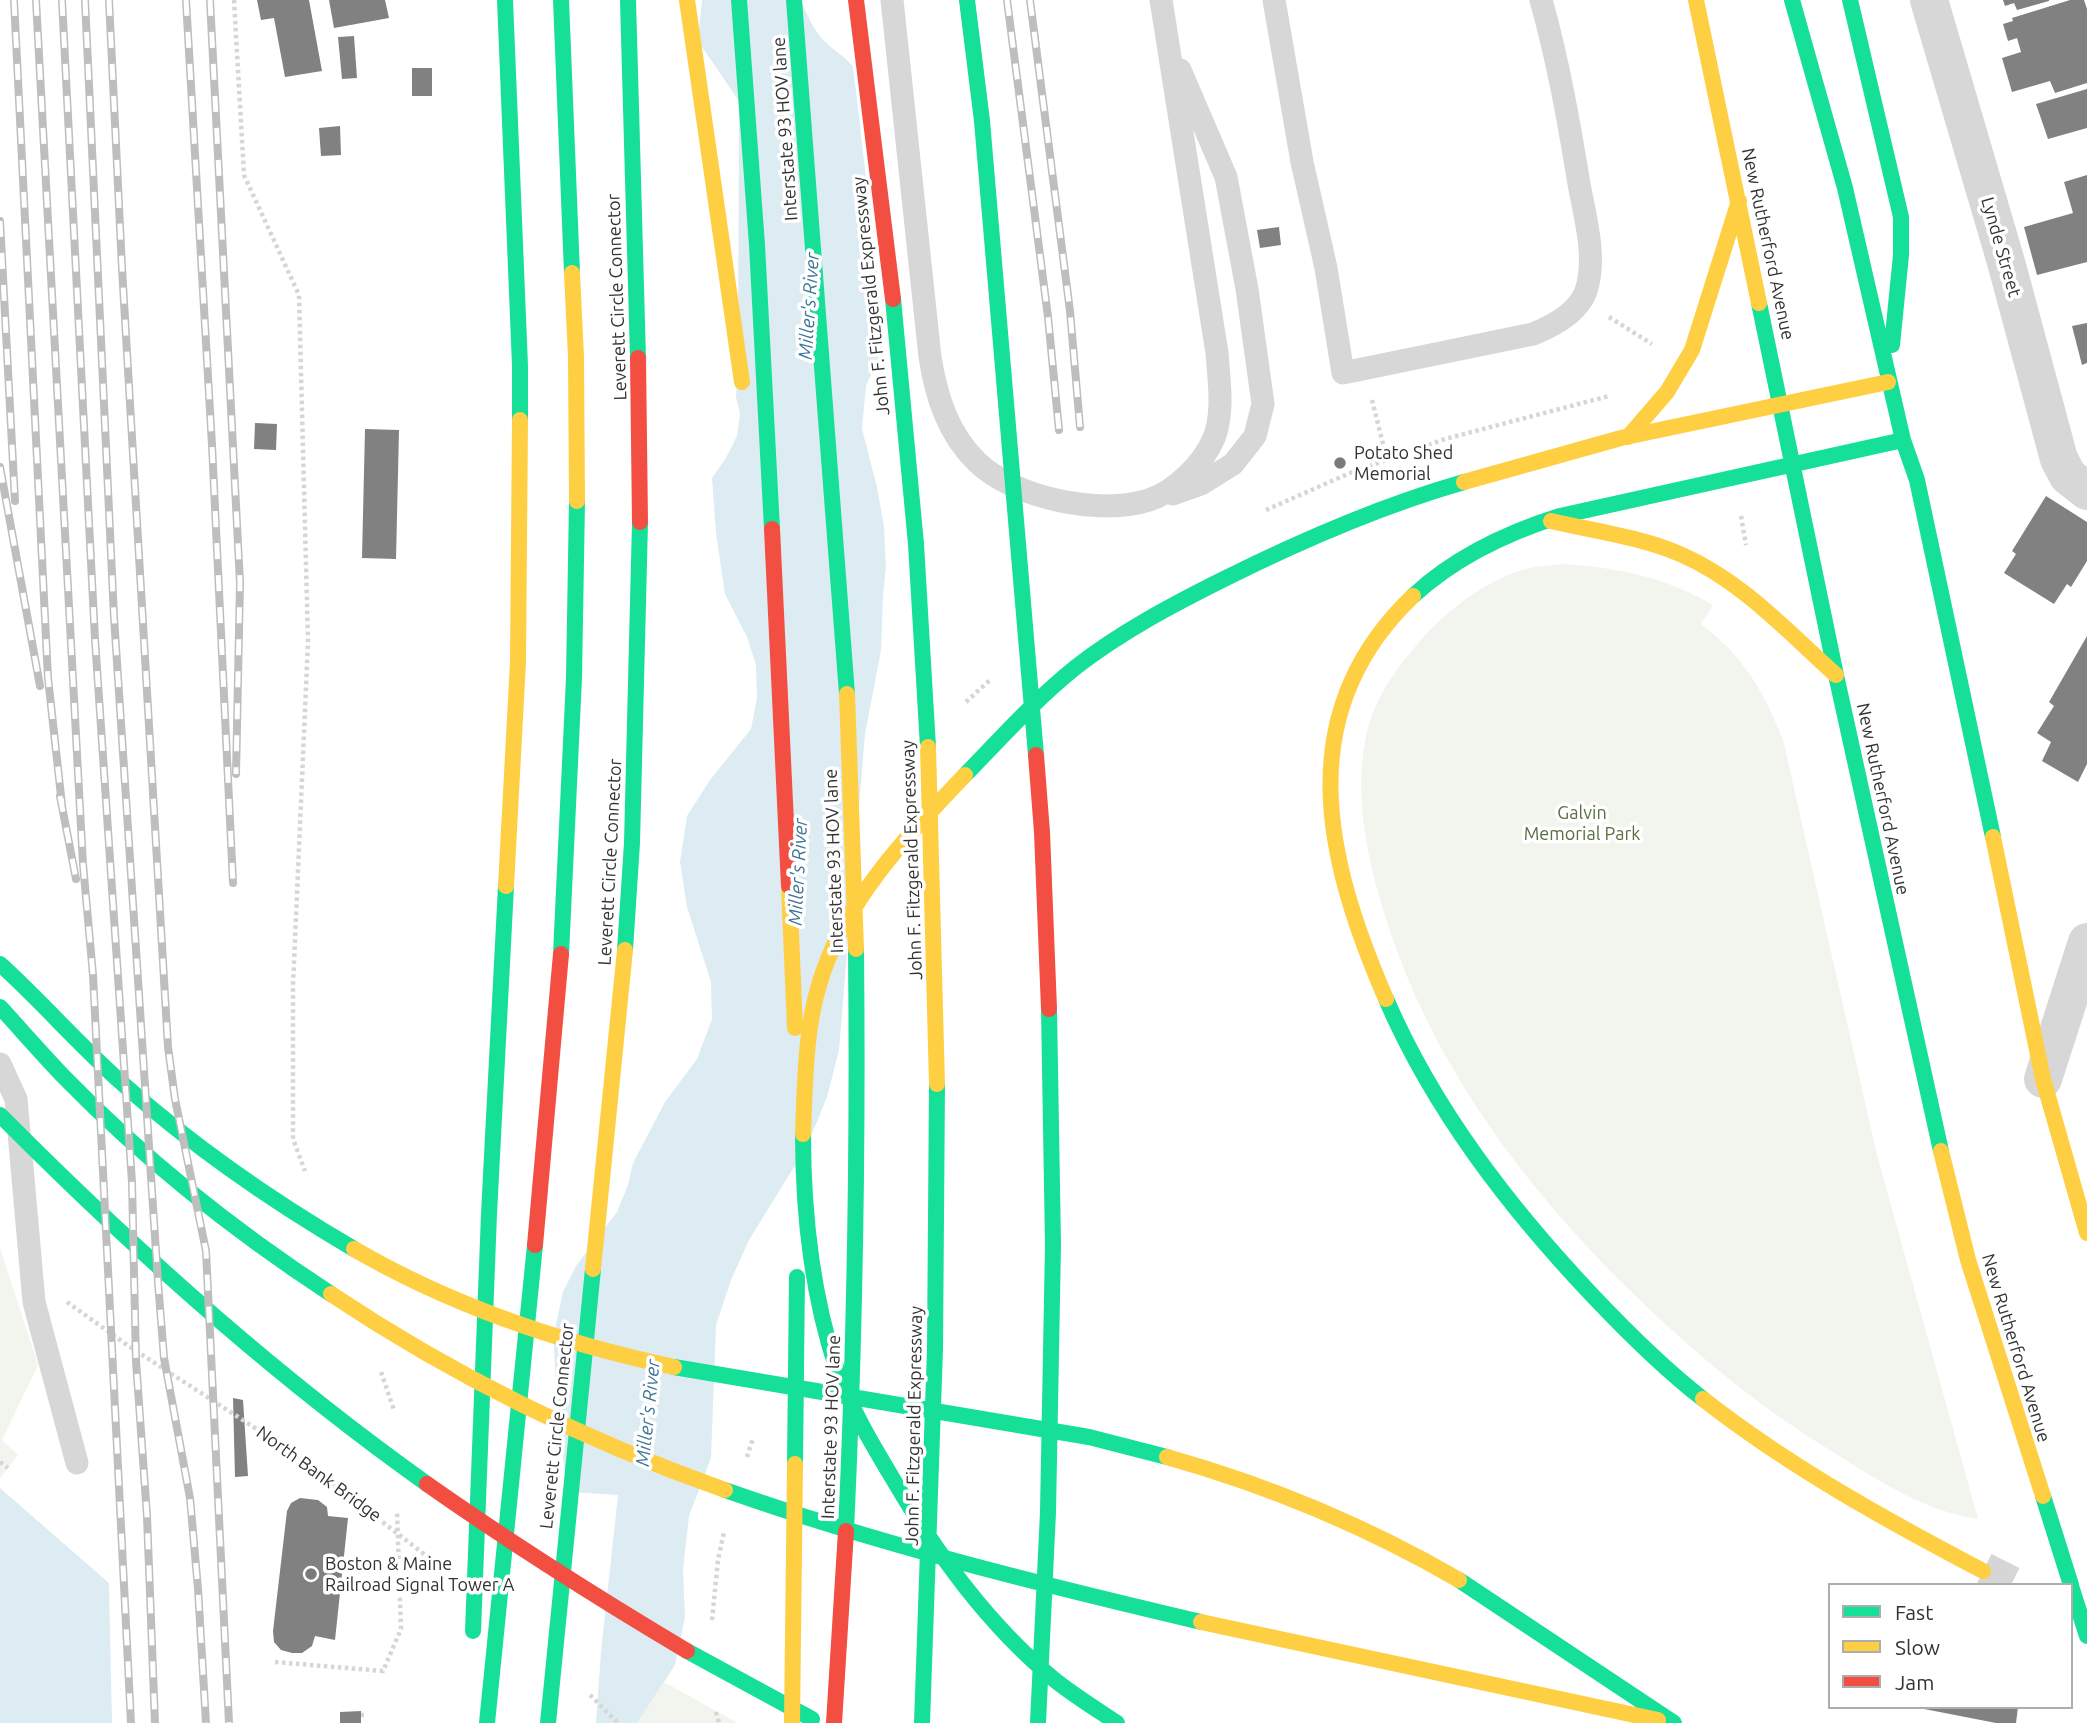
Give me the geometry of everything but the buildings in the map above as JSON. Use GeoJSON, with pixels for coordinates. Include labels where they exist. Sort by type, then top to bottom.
{"type":"FeatureCollection","features":[{"type":"Feature","properties":{"kind":"main road"},"geometry":{"type":"LineString","coordinates":[[473,1640],[489,1214],[517,663],[520,366],[505,0]]}},
{"type":"Feature","properties":{"kind":"main road"},"geometry":{"type":"LineString","coordinates":[[487,1723],[548,1120],[562,938],[574,678],[578,507],[576,357],[561,0]]}},
{"type":"Feature","properties":{"kind":"main road"},"geometry":{"type":"LineString","coordinates":[[618,0],[631,130]]}},
{"type":"Feature","properties":{"kind":"main road","name":"Leverett Circle Connector"},"geometry":{"type":"LineString","coordinates":[[548,1723],[622,988],[632,843],[640,559],[637,268],[628,0]]}},
{"type":"Feature","properties":{"kind":"main road"},"geometry":{"type":"LineString","coordinates":[[687,0],[744,394]]}},
{"type":"Feature","properties":{"kind":"main road"},"geometry":{"type":"LineString","coordinates":[[739,0],[758,245],[794,958],[798,1384],[792,1723]]}},
{"type":"Feature","properties":{"kind":"main road","name":"Interstate 93 HOV lane"},"geometry":{"type":"LineString","coordinates":[[794,0],[847,695],[856,902],[858,1134],[854,1352],[834,1723]]}},
{"type":"Feature","properties":{"kind":"main road","name":"John F. Fitzgerald Expressway"},"geometry":{"type":"LineString","coordinates":[[856,0],[893,306],[918,574],[928,739],[936,1011],[937,1303],[922,1723]]}},
{"type":"Feature","properties":{"kind":"main road"},"geometry":{"type":"LineString","coordinates":[[967,0],[982,121],[1023,582],[1044,873],[1053,1259],[1049,1486],[1038,1723]]}},
{"type":"Feature","properties":{"kind":"main road"},"geometry":{"type":"LineString","coordinates":[[1792,0],[1851,211],[1888,382],[1917,480],[2043,1079],[2087,1233]]}},
{"type":"Feature","properties":{"kind":"main road"},"geometry":{"type":"LineString","coordinates":[[1850,0],[1901,217],[1901,255],[1888,382]]}},
{"type":"Feature","properties":{"kind":"main road","name":"New Rutherford Avenue"},"geometry":{"type":"LineString","coordinates":[[1697,4],[1782,403],[1836,675],[1938,1144],[1957,1219],[2070,1583]]}},
{"type":"Feature","properties":{"kind":"main road"},"geometry":{"type":"LineString","coordinates":[[1628,437],[1667,392],[1692,350],[1738,201]]}},
{"type":"Feature","properties":{"kind":"main road"},"geometry":{"type":"LineString","coordinates":[[1116,1723],[1055,1680],[982,1608],[902,1496],[845,1391],[826,1332],[815,1280],[802,1160],[804,1107],[817,990],[845,924],[891,860],[951,789],[1021,716],[1062,679],[1114,641],[1250,564],[1378,509],[1463,481],[1628,437],[1888,382]]}},
{"type":"Feature","properties":{"kind":"main road"},"geometry":{"type":"LineString","coordinates":[[1903,440],[1545,520],[1486,543],[1433,578],[1402,606],[1357,666],[1337,716],[1328,787],[1340,870],[1354,919],[1380,990],[1430,1086],[1504,1195],[1569,1269],[1660,1362],[1711,1405],[1800,1467],[1899,1527],[1983,1571]]}},
{"type":"Feature","properties":{"kind":"main road"},"geometry":{"type":"LineString","coordinates":[[753,463],[780,668]]}},
{"type":"Feature","properties":{"kind":"main road"},"geometry":{"type":"LineString","coordinates":[[1545,520],[1649,544],[1682,555],[1706,567],[1751,600],[1836,675]]}},
{"type":"Feature","properties":{"kind":"main road"},"geometry":{"type":"LineString","coordinates":[[0,964],[87,1051],[213,1157],[331,1236],[436,1291],[496,1317],[599,1350],[734,1378],[1089,1437],[1157,1453],[1259,1485],[1350,1522],[1422,1559],[1502,1608],[1672,1723]]}},
{"type":"Feature","properties":{"kind":"main road"},"geometry":{"type":"LineString","coordinates":[[0,1007],[114,1126],[235,1227],[346,1304],[421,1350],[491,1389],[634,1455],[707,1484],[937,1558],[1018,1579],[1364,1660],[1672,1723]]}},
{"type":"Feature","properties":{"kind":"main road"},"geometry":{"type":"LineString","coordinates":[[0,1115],[114,1229],[209,1313],[363,1436],[509,1540],[599,1597],[758,1691],[819,1723]]}},
{"type":"Feature","properties":{"kind":"main road","name":"New Rutherford Avenue"},"geometry":{"type":"LineString","coordinates":[[2073,1592],[2087,1636]]}},
{"type":"Feature","properties":{"kind":"street","name":"Lynde Street"},"geometry":{"type":"LineString","coordinates":[[1928,0],[2003,252],[2059,459],[2068,476],[2084,489]]}},
{"type":"Feature","properties":{"kind":"street"},"geometry":{"type":"LineString","coordinates":[[2043,1079],[2087,942]]}},
{"type":"Feature","properties":{"kind":"lane"},"geometry":{"type":"LineString","coordinates":[[892,0],[934,386],[958,441],[977,462],[997,478],[1022,491],[1045,498],[1111,505],[1148,500],[1201,484],[1233,464],[1255,436],[1262,404],[1247,289],[1226,177],[1212,139],[1168,44]]}},
{"type":"Feature","properties":{"kind":"lane"},"geometry":{"type":"LineString","coordinates":[[1148,500],[1175,485],[1199,462],[1214,437],[1220,399],[1217,353],[1161,0]]}},
{"type":"Feature","properties":{"kind":"lane"},"geometry":{"type":"LineString","coordinates":[[1274,0],[1302,162],[1326,268],[1343,373],[1525,337],[1560,320],[1581,300],[1588,279],[1588,243],[1567,114],[1541,0]]}},
{"type":"Feature","properties":{"kind":"lane"},"geometry":{"type":"LineString","coordinates":[[0,1064],[16,1099],[34,1303],[77,1463]]}},
{"type":"Feature","properties":{"kind":"path"},"geometry":{"type":"LineString","coordinates":[[234,0],[244,175],[299,295],[308,642],[293,985],[293,1139],[308,1177]]}},
{"type":"Feature","properties":{"kind":"path"},"geometry":{"type":"LineString","coordinates":[[1581,300],[1662,350]]}},
{"type":"Feature","properties":{"kind":"path"},"geometry":{"type":"LineString","coordinates":[[1364,368],[1387,460]]}},
{"type":"Feature","properties":{"kind":"path"},"geometry":{"type":"LineString","coordinates":[[1740,508],[1746,546]]}},
{"type":"Feature","properties":{"kind":"path","name":"North Bank Bridge"},"geometry":{"type":"LineString","coordinates":[[58,1295],[127,1345],[289,1450],[444,1569]]}},
{"type":"Feature","properties":{"kind":"path"},"geometry":{"type":"LineString","coordinates":[[379,1368],[394,1406],[394,1420]]}},
{"type":"Feature","properties":{"kind":"path"},"geometry":{"type":"LineString","coordinates":[[0,1462],[8,1468]]}},
{"type":"Feature","properties":{"kind":"path"},"geometry":{"type":"LineString","coordinates":[[275,1662],[383,1671],[401,1629],[397,1504]]}},
{"type":"Feature","properties":{"kind":"path"},"geometry":{"type":"LineString","coordinates":[[584,1689],[618,1723]]}},
{"type":"Feature","properties":{"kind":"green space","name":"Galvin Memorial Park"},"geometry":{"type":"Polygon","coordinates":[[[1562,564],[1640,575],[1676,587],[1713,605],[1701,624],[1729,649],[1751,676],[1783,740],[1877,1155],[1978,1519],[1940,1510],[1921,1502],[1885,1484],[1807,1436],[1711,1364],[1644,1304],[1559,1215],[1520,1168],[1485,1119],[1452,1067],[1399,957],[1380,899],[1369,854],[1362,807],[1362,760],[1372,715],[1385,688],[1402,663],[1426,635],[1463,601],[1507,576],[1527,569],[1562,564]]]}},
{"type":"Feature","properties":{"kind":"green space"},"geometry":{"type":"Polygon","coordinates":[[[0,1248],[38,1365],[2,1440],[18,1455],[0,1478],[0,1248]]]}},
{"type":"Feature","properties":{"kind":"green space"},"geometry":{"type":"Polygon","coordinates":[[[664,1682],[738,1723],[637,1723],[664,1682]]]}},
{"type":"Feature","properties":{"kind":"water","name":"Miller's River"},"geometry":{"type":"Polygon","coordinates":[[[702,0],[801,0],[819,36],[853,66],[885,343],[866,386],[862,429],[884,527],[886,567],[881,650],[865,734],[839,1050],[827,1097],[807,1146],[749,1240],[731,1280],[716,1325],[711,1458],[689,1516],[683,1570],[685,1617],[675,1665],[637,1723],[553,1723],[583,1605],[558,1421],[554,1348],[556,1324],[563,1292],[576,1266],[617,1212],[633,1163],[665,1102],[697,1059],[712,1019],[711,982],[687,907],[680,862],[687,816],[710,780],[751,729],[757,698],[756,665],[747,637],[725,594],[716,533],[712,478],[737,436],[740,414],[736,397],[739,101],[698,41],[702,0]]]}},
{"type":"Feature","properties":{"kind":"water"},"geometry":{"type":"Polygon","coordinates":[[[0,1488],[109,1583],[112,1723],[0,1723],[0,1488]]]}},
{"type":"Feature","properties":{"kind":"pier"},"geometry":{"type":"Polygon","coordinates":[[[569,1492],[618,1495],[596,1723],[549,1723],[580,1605],[569,1492]]]}},
{"type":"Feature","properties":{"kind":"tunnel"},"geometry":{"type":"LineString","coordinates":[[1983,1571],[2007,1583]]}},
{"type":"Feature","properties":{"kind":"railway"},"geometry":{"type":"LineString","coordinates":[[14,0],[48,678],[62,805]]}},
{"type":"Feature","properties":{"kind":"railway"},"geometry":{"type":"LineString","coordinates":[[36,0],[83,864],[93,975],[131,1723]]}},
{"type":"Feature","properties":{"kind":"railway"},"geometry":{"type":"LineString","coordinates":[[62,0],[95,639],[132,1182],[136,1361],[147,1516],[155,1723]]}},
{"type":"Feature","properties":{"kind":"railway"},"geometry":{"type":"LineString","coordinates":[[85,0],[114,617],[158,1282],[164,1358],[190,1498],[206,1723]]}},
{"type":"Feature","properties":{"kind":"railway"},"geometry":{"type":"LineString","coordinates":[[109,0],[168,1047],[175,1099],[206,1251],[229,1723]]}},
{"type":"Feature","properties":{"kind":"railway"},"geometry":{"type":"LineString","coordinates":[[186,0],[212,445],[233,883]]}},
{"type":"Feature","properties":{"kind":"railway"},"geometry":{"type":"LineString","coordinates":[[210,0],[240,583],[236,774]]}},
{"type":"Feature","properties":{"kind":"railway"},"geometry":{"type":"LineString","coordinates":[[1007,0],[1048,317],[1059,430]]}},
{"type":"Feature","properties":{"kind":"railway"},"geometry":{"type":"LineString","coordinates":[[1030,0],[1070,311],[1080,427]]}},
{"type":"Feature","properties":{"kind":"railway"},"geometry":{"type":"LineString","coordinates":[[0,221],[15,501]]}},
{"type":"Feature","properties":{"kind":"railway"},"geometry":{"type":"LineString","coordinates":[[0,467],[40,686]]}},
{"type":"Feature","properties":{"kind":"railway"},"geometry":{"type":"LineString","coordinates":[[60,796],[76,879]]}},
{"type":"Feature","properties":{"kind":"traffic: fast"},"geometry":{"type":"LineString","coordinates":[[505,0],[520,420]]}},
{"type":"Feature","properties":{"kind":"traffic: fast"},"geometry":{"type":"LineString","coordinates":[[561,0],[572,273]]}},
{"type":"Feature","properties":{"kind":"traffic: fast"},"geometry":{"type":"LineString","coordinates":[[628,0],[638,358]]}},
{"type":"Feature","properties":{"kind":"traffic: fast"},"geometry":{"type":"LineString","coordinates":[[739,0],[757,245],[772,529]]}},
{"type":"Feature","properties":{"kind":"traffic: fast"},"geometry":{"type":"LineString","coordinates":[[794,0],[847,694]]}},
{"type":"Feature","properties":{"kind":"traffic: fast"},"geometry":{"type":"LineString","coordinates":[[967,0],[982,121],[1036,755]]}},
{"type":"Feature","properties":{"kind":"traffic: fast"},"geometry":{"type":"LineString","coordinates":[[1792,0],[1845,188],[1903,440],[1917,480],[1993,837]]}},
{"type":"Feature","properties":{"kind":"traffic: fast"},"geometry":{"type":"LineString","coordinates":[[1850,0],[1901,217],[1901,255],[1892,345]]}},
{"type":"Feature","properties":{"kind":"traffic: fast"},"geometry":{"type":"LineString","coordinates":[[893,299],[916,544],[928,747]]}},
{"type":"Feature","properties":{"kind":"traffic: fast"},"geometry":{"type":"LineString","coordinates":[[1759,303],[1836,675],[1941,1151]]}},
{"type":"Feature","properties":{"kind":"traffic: fast"},"geometry":{"type":"LineString","coordinates":[[1413,596],[1446,569],[1482,548],[1520,530],[1560,516],[1903,440]]}},
{"type":"Feature","properties":{"kind":"traffic: fast"},"geometry":{"type":"LineString","coordinates":[[965,775],[1061,679],[1093,654],[1147,620],[1184,599],[1311,538],[1371,513],[1464,482]]}},
{"type":"Feature","properties":{"kind":"traffic: fast"},"geometry":{"type":"LineString","coordinates":[[561,954],[574,678],[577,501]]}},
{"type":"Feature","properties":{"kind":"traffic: fast"},"geometry":{"type":"LineString","coordinates":[[625,950],[632,843],[640,522]]}},
{"type":"Feature","properties":{"kind":"traffic: fast"},"geometry":{"type":"LineString","coordinates":[[473,1631],[489,1214],[506,886]]}},
{"type":"Feature","properties":{"kind":"traffic: fast"},"geometry":{"type":"LineString","coordinates":[[846,1531],[855,1240],[856,949]]}},
{"type":"Feature","properties":{"kind":"traffic: fast"},"geometry":{"type":"LineString","coordinates":[[0,964],[107,1069],[178,1130],[293,1212],[354,1249]]}},
{"type":"Feature","properties":{"kind":"traffic: fast"},"geometry":{"type":"LineString","coordinates":[[1386,999],[1405,1040],[1450,1118],[1503,1192],[1604,1308],[1659,1362],[1703,1399]]}},
{"type":"Feature","properties":{"kind":"traffic: fast"},"geometry":{"type":"LineString","coordinates":[[0,1007],[65,1078],[159,1166],[226,1220],[331,1294]]}},
{"type":"Feature","properties":{"kind":"traffic: fast"},"geometry":{"type":"LineString","coordinates":[[1038,1723],[1048,1512],[1053,1245],[1049,1009]]}},
{"type":"Feature","properties":{"kind":"traffic: fast"},"geometry":{"type":"LineString","coordinates":[[922,1723],[935,1349],[937,1084]]}},
{"type":"Feature","properties":{"kind":"traffic: fast"},"geometry":{"type":"LineString","coordinates":[[0,1115],[101,1214],[205,1308],[314,1399],[427,1484]]}},
{"type":"Feature","properties":{"kind":"traffic: fast"},"geometry":{"type":"LineString","coordinates":[[803,1134],[807,1224],[821,1313],[837,1370],[862,1426],[927,1534],[986,1612],[1056,1681],[1117,1723]]}},
{"type":"Feature","properties":{"kind":"traffic: fast"},"geometry":{"type":"LineString","coordinates":[[487,1723],[535,1245]]}},
{"type":"Feature","properties":{"kind":"traffic: fast"},"geometry":{"type":"LineString","coordinates":[[548,1723],[593,1269]]}},
{"type":"Feature","properties":{"kind":"traffic: fast"},"geometry":{"type":"LineString","coordinates":[[795,1464],[797,1277]]}},
{"type":"Feature","properties":{"kind":"traffic: fast"},"geometry":{"type":"LineString","coordinates":[[674,1367],[1089,1437],[1167,1457]]}},
{"type":"Feature","properties":{"kind":"traffic: fast"},"geometry":{"type":"LineString","coordinates":[[725,1490],[902,1546],[1201,1622]]}},
{"type":"Feature","properties":{"kind":"traffic: fast"},"geometry":{"type":"LineString","coordinates":[[2043,1496],[2070,1583]]}},
{"type":"Feature","properties":{"kind":"traffic: fast"},"geometry":{"type":"LineString","coordinates":[[1459,1580],[1674,1723]]}},
{"type":"Feature","properties":{"kind":"traffic: fast"},"geometry":{"type":"LineString","coordinates":[[2073,1592],[2087,1636]]}},
{"type":"Feature","properties":{"kind":"traffic: fast"},"geometry":{"type":"LineString","coordinates":[[687,1651],[812,1719]]}},
{"type":"Feature","properties":{"kind":"traffic: slow"},"geometry":{"type":"LineString","coordinates":[[687,0],[742,382]]}},
{"type":"Feature","properties":{"kind":"traffic: slow"},"geometry":{"type":"LineString","coordinates":[[1696,0],[1759,303]]}},
{"type":"Feature","properties":{"kind":"traffic: slow"},"geometry":{"type":"LineString","coordinates":[[1628,437],[1667,392],[1692,350],[1739,201]]}},
{"type":"Feature","properties":{"kind":"traffic: slow"},"geometry":{"type":"LineString","coordinates":[[572,273],[576,357],[577,501]]}},
{"type":"Feature","properties":{"kind":"traffic: slow"},"geometry":{"type":"LineString","coordinates":[[1464,482],[1621,438],[1888,382]]}},
{"type":"Feature","properties":{"kind":"traffic: slow"},"geometry":{"type":"LineString","coordinates":[[506,886],[518,662],[520,420]]}},
{"type":"Feature","properties":{"kind":"traffic: slow"},"geometry":{"type":"LineString","coordinates":[[1551,521],[1649,543],[1702,565],[1744,592],[1836,675]]}},
{"type":"Feature","properties":{"kind":"traffic: slow"},"geometry":{"type":"LineString","coordinates":[[1386,999],[1347,894],[1335,842],[1330,790],[1334,739],[1348,689],[1374,641],[1413,596]]}},
{"type":"Feature","properties":{"kind":"traffic: slow"},"geometry":{"type":"LineString","coordinates":[[847,694],[856,949]]}},
{"type":"Feature","properties":{"kind":"traffic: slow"},"geometry":{"type":"LineString","coordinates":[[928,747],[937,1084]]}},
{"type":"Feature","properties":{"kind":"traffic: slow"},"geometry":{"type":"LineString","coordinates":[[803,1134],[806,1059],[811,1021],[814,1002],[830,955],[860,898],[879,872],[965,775]]}},
{"type":"Feature","properties":{"kind":"traffic: slow"},"geometry":{"type":"LineString","coordinates":[[1993,837],[2043,1079],[2087,1233]]}},
{"type":"Feature","properties":{"kind":"traffic: slow"},"geometry":{"type":"LineString","coordinates":[[789,886],[795,1028]]}},
{"type":"Feature","properties":{"kind":"traffic: slow"},"geometry":{"type":"LineString","coordinates":[[593,1269],[625,950]]}},
{"type":"Feature","properties":{"kind":"traffic: slow"},"geometry":{"type":"LineString","coordinates":[[1941,1151],[1968,1260],[2043,1496]]}},
{"type":"Feature","properties":{"kind":"traffic: slow"},"geometry":{"type":"LineString","coordinates":[[354,1249],[430,1289],[509,1321],[590,1347],[674,1367]]}},
{"type":"Feature","properties":{"kind":"traffic: slow"},"geometry":{"type":"LineString","coordinates":[[331,1294],[425,1352],[522,1404],[622,1450],[725,1490]]}},
{"type":"Feature","properties":{"kind":"traffic: slow"},"geometry":{"type":"LineString","coordinates":[[1703,1399],[1804,1470],[1983,1571]]}},
{"type":"Feature","properties":{"kind":"traffic: slow"},"geometry":{"type":"LineString","coordinates":[[1167,1457],[1243,1481],[1317,1509],[1389,1542],[1459,1580]]}},
{"type":"Feature","properties":{"kind":"traffic: slow"},"geometry":{"type":"LineString","coordinates":[[792,1723],[795,1464]]}},
{"type":"Feature","properties":{"kind":"traffic: slow"},"geometry":{"type":"LineString","coordinates":[[1201,1622],[1658,1720]]}},
{"type":"Feature","properties":{"kind":"traffic: jam"},"geometry":{"type":"LineString","coordinates":[[856,0],[893,299]]}},
{"type":"Feature","properties":{"kind":"traffic: jam"},"geometry":{"type":"LineString","coordinates":[[638,358],[640,522]]}},
{"type":"Feature","properties":{"kind":"traffic: jam"},"geometry":{"type":"LineString","coordinates":[[772,529],[789,886]]}},
{"type":"Feature","properties":{"kind":"traffic: jam"},"geometry":{"type":"LineString","coordinates":[[1036,755],[1049,1009]]}},
{"type":"Feature","properties":{"kind":"traffic: jam"},"geometry":{"type":"LineString","coordinates":[[535,1245],[561,954]]}},
{"type":"Feature","properties":{"kind":"traffic: jam"},"geometry":{"type":"LineString","coordinates":[[427,1484],[555,1570],[687,1651]]}},
{"type":"Feature","properties":{"kind":"traffic: jam"},"geometry":{"type":"LineString","coordinates":[[834,1723],[846,1531]]}},
{"type":"Feature","properties":{"kind":"place","name":"Potato Shed Memorial"},"geometry":{"type":"Point","coordinates":[1340,463]}},
{"type":"Feature","properties":{"kind":"place","name":"Boston & Maine Railroad Signal Tower A"},"geometry":{"type":"Point","coordinates":[311,1574]}}]}
